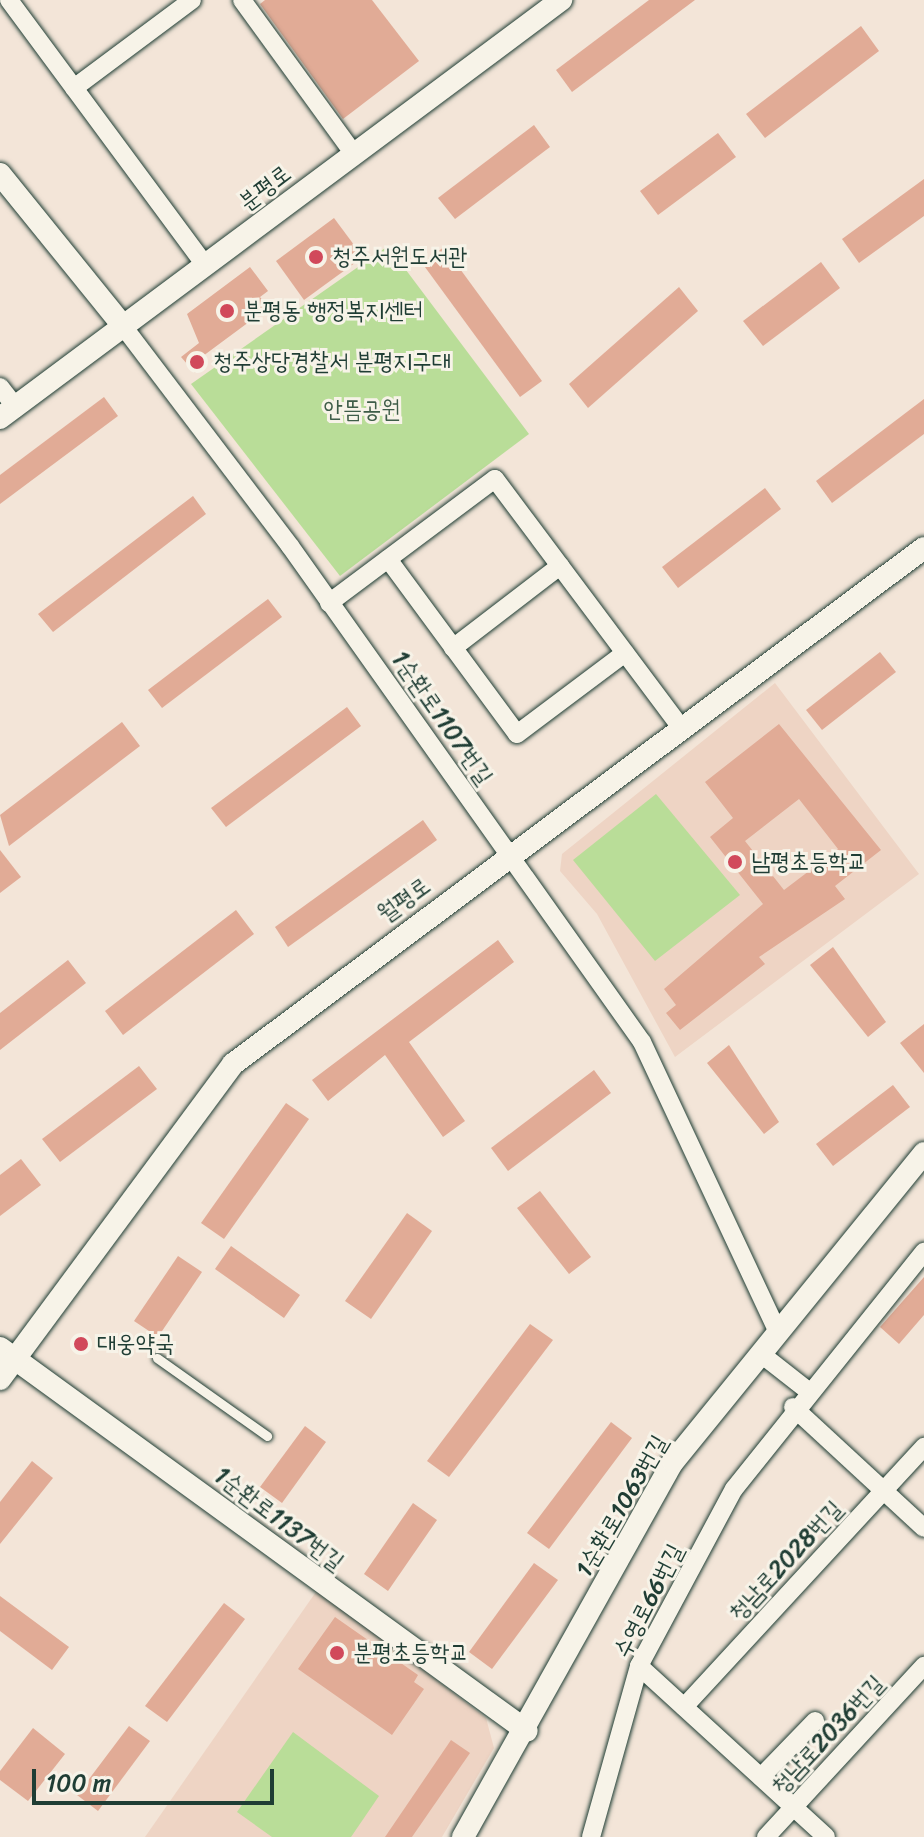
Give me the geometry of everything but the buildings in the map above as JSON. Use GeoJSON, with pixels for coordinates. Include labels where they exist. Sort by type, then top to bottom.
{"type":"FeatureCollection","features":[{"type":"Feature","properties":{"kind":"street"},"geometry":{"type":"LineString","coordinates":[[9,0],[205,265]]}},
{"type":"Feature","properties":{"kind":"street"},"geometry":{"type":"LineString","coordinates":[[74,88],[192,0]]}},
{"type":"Feature","properties":{"kind":"street"},"geometry":{"type":"LineString","coordinates":[[242,0],[354,154]]}},
{"type":"Feature","properties":{"kind":"street","name":"분평로"},"geometry":{"type":"LineString","coordinates":[[7,412],[561,0]]}},
{"type":"Feature","properties":{"kind":"street","name":"1순환로1107번길"},"geometry":{"type":"LineString","coordinates":[[0,174],[123,326],[329,603],[642,1042],[778,1332]]}},
{"type":"Feature","properties":{"kind":"street"},"geometry":{"type":"LineString","coordinates":[[0,387],[7,412]]}},
{"type":"Feature","properties":{"kind":"street"},"geometry":{"type":"LineString","coordinates":[[329,603],[495,479],[680,726]]}},
{"type":"Feature","properties":{"kind":"street","name":"월평로"},"geometry":{"type":"LineString","coordinates":[[0,1379],[8,1354],[233,1064],[680,726],[924,548]]}},
{"type":"Feature","properties":{"kind":"street"},"geometry":{"type":"LineString","coordinates":[[388,559],[517,734],[625,653]]}},
{"type":"Feature","properties":{"kind":"street"},"geometry":{"type":"LineString","coordinates":[[453,648],[560,566]]}},
{"type":"Feature","properties":{"kind":"street","name":"1순환로1063번길"},"geometry":{"type":"LineString","coordinates":[[463,1837],[527,1731],[673,1462],[924,1153]]}},
{"type":"Feature","properties":{"kind":"street","name":"수영로66번길"},"geometry":{"type":"LineString","coordinates":[[591,1837],[639,1666],[734,1489],[793,1407],[924,1252]]}},
{"type":"Feature","properties":{"kind":"street","name":"1순환로1137번길"},"geometry":{"type":"LineString","coordinates":[[8,1354],[527,1731]]}},
{"type":"Feature","properties":{"kind":"street"},"geometry":{"type":"LineString","coordinates":[[761,1354],[807,1390]]}},
{"type":"Feature","properties":{"kind":"street"},"geometry":{"type":"LineString","coordinates":[[793,1407],[924,1528]]}},
{"type":"Feature","properties":{"kind":"street","name":"청남로2028번길"},"geometry":{"type":"LineString","coordinates":[[684,1707],[924,1447]]}},
{"type":"Feature","properties":{"kind":"street"},"geometry":{"type":"LineString","coordinates":[[639,1666],[826,1837]]}},
{"type":"Feature","properties":{"kind":"street","name":"청남로2036번길"},"geometry":{"type":"LineString","coordinates":[[766,1837],[924,1666]]}},
{"type":"Feature","properties":{"kind":"street"},"geometry":{"type":"LineString","coordinates":[[761,1777],[815,1721]]}},
{"type":"Feature","properties":{"kind":"lane"},"geometry":{"type":"LineString","coordinates":[[157,1358],[267,1436]]}},
{"type":"Feature","properties":{"kind":"shaded area","name":"남평초등학교"},"geometry":{"type":"Polygon","coordinates":[[[775,683],[919,874],[675,1057],[597,914],[560,871],[562,854],[775,683]]]}},
{"type":"Feature","properties":{"kind":"shaded area","name":"분평초등학교"},"geometry":{"type":"Polygon","coordinates":[[[318,1589],[486,1718],[494,1748],[442,1837],[145,1837],[318,1589]]]}},
{"type":"Feature","properties":{"kind":"green space","name":"안뜸공원"},"geometry":{"type":"Polygon","coordinates":[[[388,246],[529,434],[340,576],[191,384],[388,246]]]}},
{"type":"Feature","properties":{"kind":"green space"},"geometry":{"type":"Polygon","coordinates":[[[656,794],[740,895],[655,961],[573,860],[656,794]]]}},
{"type":"Feature","properties":{"kind":"green space"},"geometry":{"type":"Polygon","coordinates":[[[293,1732],[379,1796],[351,1837],[272,1837],[237,1812],[293,1732]]]}},
{"type":"Feature","properties":{"kind":"place","name":"청주서원도서관"},"geometry":{"type":"Point","coordinates":[316,257]}},
{"type":"Feature","properties":{"kind":"place","name":"분평동 행정복지센터"},"geometry":{"type":"Point","coordinates":[227,311]}},
{"type":"Feature","properties":{"kind":"place","name":"청주상당경찰서 분평지구대"},"geometry":{"type":"Point","coordinates":[197,362]}},
{"type":"Feature","properties":{"kind":"place","name":"남평초등학교"},"geometry":{"type":"Point","coordinates":[735,862]}},
{"type":"Feature","properties":{"kind":"place","name":"대웅약국"},"geometry":{"type":"Point","coordinates":[81,1344]}},
{"type":"Feature","properties":{"kind":"place","name":"분평초등학교"},"geometry":{"type":"Point","coordinates":[337,1653]}}]}
